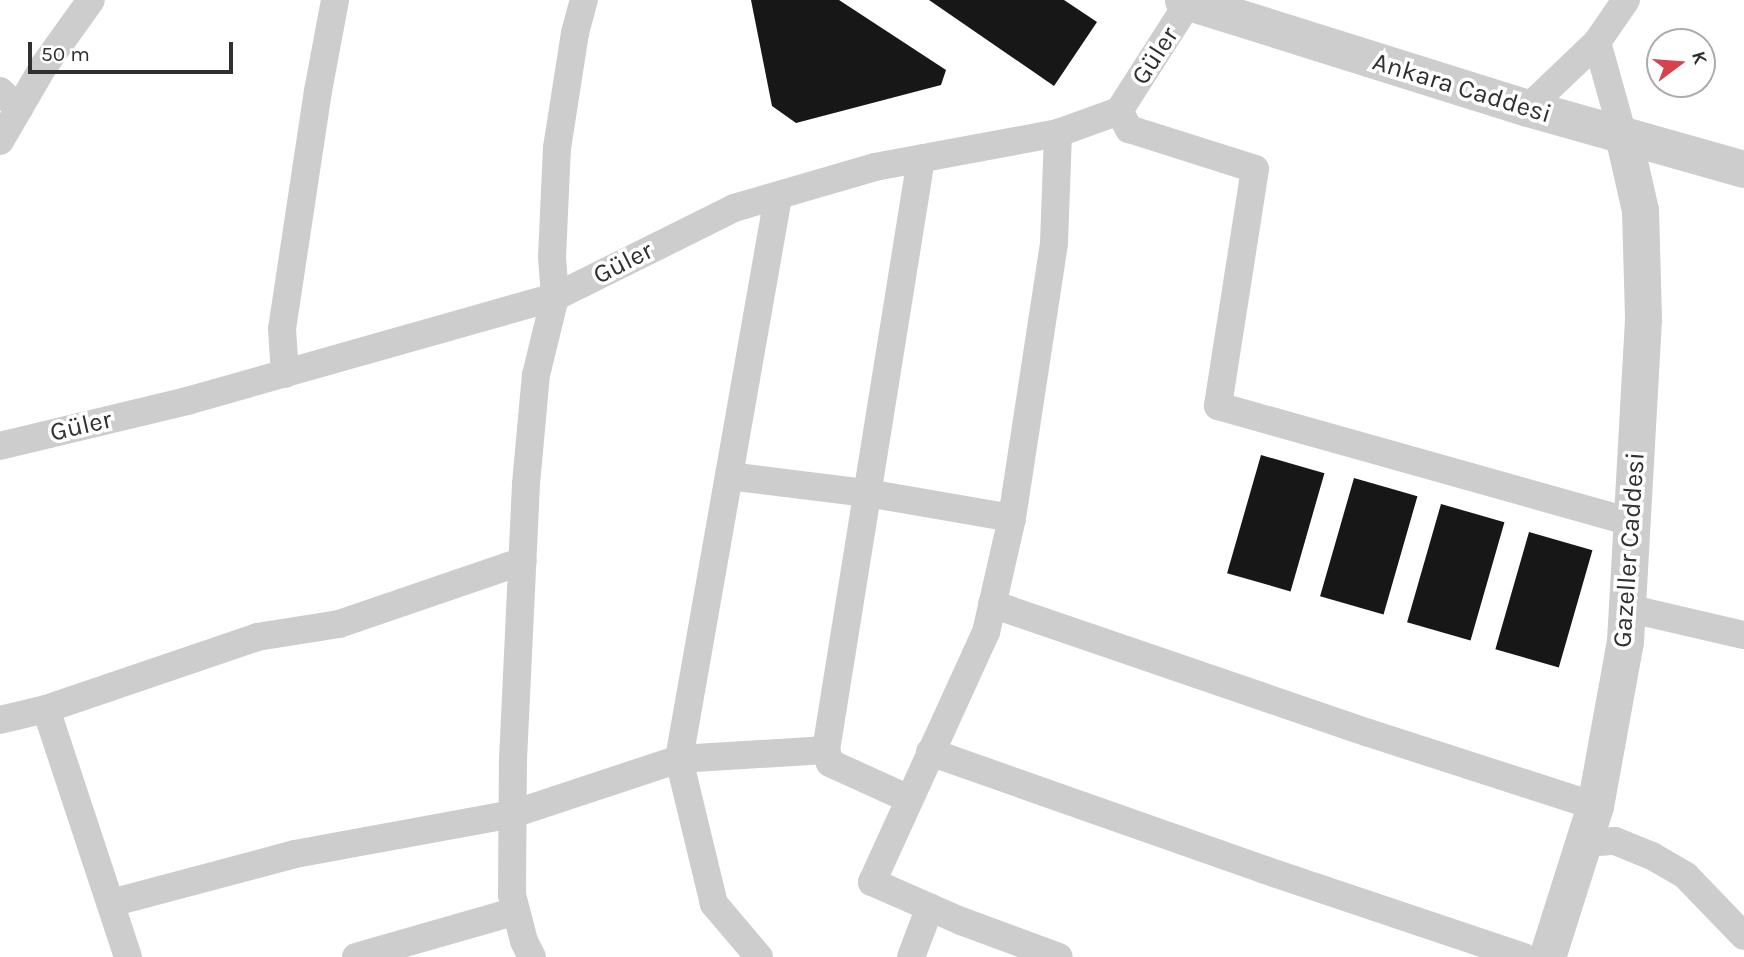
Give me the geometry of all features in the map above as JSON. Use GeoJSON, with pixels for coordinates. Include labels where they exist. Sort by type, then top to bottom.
{"type":"FeatureCollection","features":[{"type":"Feature","properties":{"kind":"street"},"geometry":{"type":"LineString","coordinates":[[0,141],[9,100],[43,67],[90,0]]}},
{"type":"Feature","properties":{"kind":"street"},"geometry":{"type":"LineString","coordinates":[[285,374],[282,329],[317,91],[335,0]]}},
{"type":"Feature","properties":{"kind":"street"},"geometry":{"type":"LineString","coordinates":[[532,957],[512,895],[526,484],[536,375],[555,297],[552,257],[557,148],[575,33],[584,0]]}},
{"type":"Feature","properties":{"kind":"street"},"geometry":{"type":"LineString","coordinates":[[1528,108],[1597,42],[1626,0]]}},
{"type":"Feature","properties":{"kind":"street","name":"Güler"},"geometry":{"type":"LineString","coordinates":[[0,446],[285,374],[555,297],[733,208],[875,167],[1058,133],[1119,111],[1185,2]]}},
{"type":"Feature","properties":{"kind":"street","name":"Ankara Caddesi"},"geometry":{"type":"LineString","coordinates":[[1185,2],[1528,108],[1744,169]]}},
{"type":"Feature","properties":{"kind":"street"},"geometry":{"type":"LineString","coordinates":[[1597,42],[1623,135]]}},
{"type":"Feature","properties":{"kind":"street"},"geometry":{"type":"LineString","coordinates":[[1119,111],[1129,129],[1255,169],[1218,406],[1630,522]]}},
{"type":"Feature","properties":{"kind":"street"},"geometry":{"type":"LineString","coordinates":[[1058,133],[1054,243],[1012,518],[986,632],[872,882],[1059,957]]}},
{"type":"Feature","properties":{"kind":"street","name":"Gazeller Caddesi"},"geometry":{"type":"LineString","coordinates":[[1547,957],[1595,806],[1625,641],[1643,317],[1640,210],[1623,135]]}},
{"type":"Feature","properties":{"kind":"street"},"geometry":{"type":"LineString","coordinates":[[909,799],[830,763],[826,750],[921,159]]}},
{"type":"Feature","properties":{"kind":"street"},"geometry":{"type":"LineString","coordinates":[[759,957],[714,904],[679,759],[778,197]]}},
{"type":"Feature","properties":{"kind":"street"},"geometry":{"type":"LineString","coordinates":[[729,476],[866,494],[1012,518]]}},
{"type":"Feature","properties":{"kind":"street"},"geometry":{"type":"LineString","coordinates":[[0,720],[46,709],[257,637],[339,624],[523,561]]}},
{"type":"Feature","properties":{"kind":"street"},"geometry":{"type":"LineString","coordinates":[[992,604],[1369,733],[1595,806]]}},
{"type":"Feature","properties":{"kind":"street"},"geometry":{"type":"LineString","coordinates":[[1627,608],[1744,635]]}},
{"type":"Feature","properties":{"kind":"street"},"geometry":{"type":"LineString","coordinates":[[46,709],[128,957]]}},
{"type":"Feature","properties":{"kind":"street"},"geometry":{"type":"LineString","coordinates":[[111,903],[295,854],[513,814],[679,759],[826,750]]}},
{"type":"Feature","properties":{"kind":"street"},"geometry":{"type":"LineString","coordinates":[[930,752],[1524,957]]}},
{"type":"Feature","properties":{"kind":"street"},"geometry":{"type":"LineString","coordinates":[[1585,843],[1615,841],[1652,856],[1686,876],[1739,918]]}},
{"type":"Feature","properties":{"kind":"street"},"geometry":{"type":"LineString","coordinates":[[911,957],[930,907]]}},
{"type":"Feature","properties":{"kind":"street"},"geometry":{"type":"LineString","coordinates":[[356,957],[516,911]]}},
{"type":"Feature","properties":{"kind":"building"},"geometry":{"type":"Polygon","coordinates":[[[751,0],[839,0],[946,70],[941,85],[796,123],[772,106],[751,0]]]}},
{"type":"Feature","properties":{"kind":"building"},"geometry":{"type":"Polygon","coordinates":[[[929,0],[1064,0],[1097,22],[1054,86],[929,0]]]}},
{"type":"Feature","properties":{"kind":"building"},"geometry":{"type":"Polygon","coordinates":[[[1261,455],[1324,473],[1291,591],[1227,573],[1261,455]]]}},
{"type":"Feature","properties":{"kind":"building"},"geometry":{"type":"Polygon","coordinates":[[[1354,478],[1417,496],[1384,614],[1320,596],[1354,478]]]}},
{"type":"Feature","properties":{"kind":"building"},"geometry":{"type":"Polygon","coordinates":[[[1441,504],[1504,522],[1471,640],[1407,622],[1441,504]]]}},
{"type":"Feature","properties":{"kind":"building"},"geometry":{"type":"Polygon","coordinates":[[[1529,532],[1592,550],[1559,667],[1495,649],[1529,532]]]}}]}
